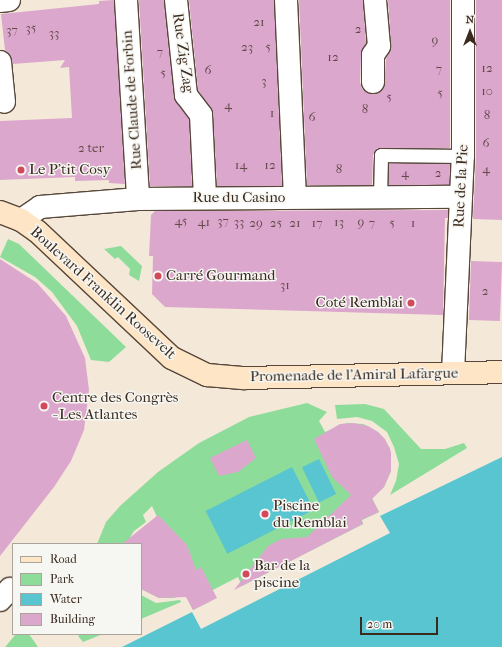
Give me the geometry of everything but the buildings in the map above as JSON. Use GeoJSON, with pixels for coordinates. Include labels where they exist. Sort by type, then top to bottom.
{"type":"FeatureCollection","features":[{"type":"Feature","properties":{"kind":"street"},"geometry":{"type":"LineString","coordinates":[[0,1],[9,0]]}},
{"type":"Feature","properties":{"kind":"street","name":"Rue Claude de Forbin"},"geometry":{"type":"LineString","coordinates":[[126,0],[138,199]]}},
{"type":"Feature","properties":{"kind":"street","name":"Rue Zig Zag"},"geometry":{"type":"LineString","coordinates":[[176,0],[186,95],[201,116],[205,197]]}},
{"type":"Feature","properties":{"kind":"street"},"geometry":{"type":"LineString","coordinates":[[286,0],[295,197]]}},
{"type":"Feature","properties":{"kind":"street"},"geometry":{"type":"LineString","coordinates":[[373,82],[373,55],[379,46],[375,0]]}},
{"type":"Feature","properties":{"kind":"street","name":"Rue de la Pie"},"geometry":{"type":"LineString","coordinates":[[453,372],[463,156],[463,0]]}},
{"type":"Feature","properties":{"kind":"street"},"geometry":{"type":"LineString","coordinates":[[0,62],[4,102]]}},
{"type":"Feature","properties":{"kind":"street","name":"Rue du Casino"},"geometry":{"type":"LineString","coordinates":[[21,220],[40,207],[138,199],[205,197],[461,196]]}},
{"type":"Feature","properties":{"kind":"street","name":"Boulevard Franklin Roosevelt"},"geometry":{"type":"LineString","coordinates":[[0,212],[21,220],[37,231],[172,358],[207,375]]}},
{"type":"Feature","properties":{"kind":"street","name":"Promenade de l'Amiral Lafargue"},"geometry":{"type":"LineString","coordinates":[[207,375],[245,378],[502,372]]}},
{"type":"Feature","properties":{"kind":"lane"},"geometry":{"type":"LineString","coordinates":[[380,196],[380,155],[463,156]]}},
{"type":"Feature","properties":{"kind":"green space"},"geometry":{"type":"Polygon","coordinates":[[[8,239],[19,244],[126,347],[109,362],[91,360],[77,326],[52,292],[35,277],[0,257],[8,239]]]}},
{"type":"Feature","properties":{"kind":"green space"},"geometry":{"type":"Polygon","coordinates":[[[121,246],[142,266],[139,281],[129,275],[130,269],[118,257],[115,259],[104,249],[121,246]]]}},
{"type":"Feature","properties":{"kind":"green space","name":"Piscine du Remblai"},"geometry":{"type":"Polygon","coordinates":[[[307,403],[327,412],[319,421],[325,432],[347,423],[363,424],[378,432],[390,448],[391,471],[384,487],[372,498],[379,512],[362,520],[363,524],[242,586],[238,577],[205,594],[209,602],[193,610],[185,594],[174,598],[159,598],[142,590],[142,543],[140,543],[133,536],[157,517],[152,506],[143,515],[146,522],[134,531],[127,543],[97,543],[106,522],[120,506],[158,472],[199,443],[249,417],[307,403]]]}},
{"type":"Feature","properties":{"kind":"green space"},"geometry":{"type":"Polygon","coordinates":[[[365,404],[384,409],[421,449],[445,449],[464,443],[467,448],[390,495],[396,481],[399,464],[394,447],[387,432],[372,421],[357,417],[337,419],[335,405],[365,404]]]}},
{"type":"Feature","properties":{"kind":"green space"},"geometry":{"type":"Polygon","coordinates":[[[142,596],[156,603],[180,600],[181,602],[142,619],[142,596]]]}},
{"type":"Feature","properties":{"kind":"green space"},"geometry":{"type":"Polygon","coordinates":[[[15,635],[30,635],[38,647],[5,647],[15,635]]]}},
{"type":"Feature","properties":{"kind":"green space"},"geometry":{"type":"Polygon","coordinates":[[[80,635],[100,635],[83,642],[78,636],[80,635]]]}},
{"type":"Feature","properties":{"kind":"water"},"geometry":{"type":"Polygon","coordinates":[[[502,457],[502,647],[122,647],[192,612],[201,629],[390,533],[380,516],[502,457]]]}},
{"type":"Feature","properties":{"kind":"water"},"geometry":{"type":"Polygon","coordinates":[[[319,459],[336,494],[319,502],[302,467],[319,459]]]}},
{"type":"Feature","properties":{"kind":"water"},"geometry":{"type":"Polygon","coordinates":[[[292,467],[314,510],[227,554],[206,511],[292,467]]]}},
{"type":"Feature","properties":{"kind":"place","name":"Le P'tit Cosy"},"geometry":{"type":"Point","coordinates":[21,170]}},
{"type":"Feature","properties":{"kind":"place","name":"Carré Gourmand"},"geometry":{"type":"Point","coordinates":[158,276]}},
{"type":"Feature","properties":{"kind":"place","name":"Coté Remblai"},"geometry":{"type":"Point","coordinates":[411,303]}},
{"type":"Feature","properties":{"kind":"place","name":"Centre des Congrès - Les Atlantes"},"geometry":{"type":"Point","coordinates":[44,406]}},
{"type":"Feature","properties":{"kind":"place","name":"Piscine du Remblai"},"geometry":{"type":"Point","coordinates":[265,514]}},
{"type":"Feature","properties":{"kind":"place","name":"Bar de la piscine"},"geometry":{"type":"Point","coordinates":[246,574]}}]}
